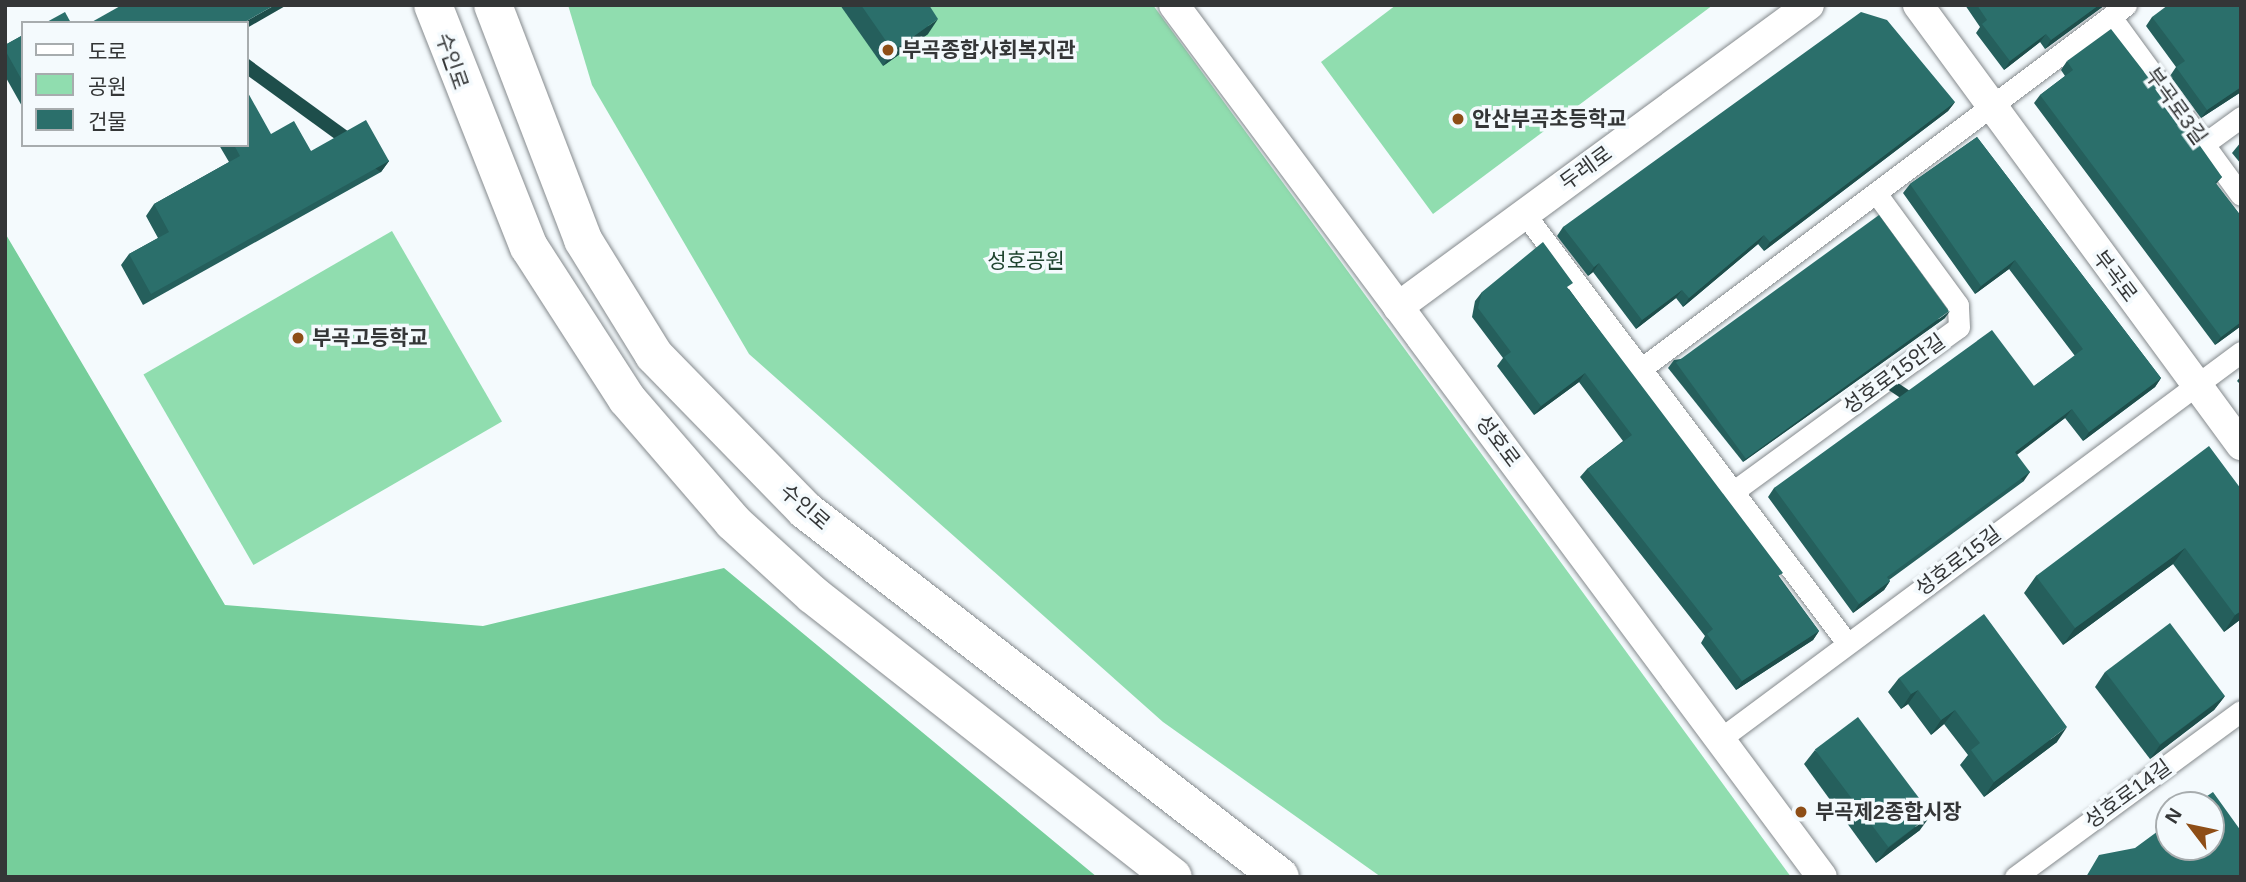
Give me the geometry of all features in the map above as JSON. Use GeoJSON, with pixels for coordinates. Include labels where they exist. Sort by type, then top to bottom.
{"type":"FeatureCollection","features":[{"type":"Feature","properties":{"kind":"highway","name":"수인로"},"geometry":{"type":"LineString","coordinates":[[433,5],[529,247],[636,409],[733,522],[813,595],[1173,877]]}},
{"type":"Feature","properties":{"kind":"highway","name":"수인로"},"geometry":{"type":"LineString","coordinates":[[493,5],[583,240],[654,355],[805,510],[1280,877]]}},
{"type":"Feature","properties":{"kind":"street","name":"성호로"},"geometry":{"type":"LineString","coordinates":[[1174,5],[1822,877]]}},
{"type":"Feature","properties":{"kind":"street","name":"두레로"},"geometry":{"type":"LineString","coordinates":[[1398,307],[1809,5]]}},
{"type":"Feature","properties":{"kind":"street","name":"부곡로"},"geometry":{"type":"LineString","coordinates":[[1918,5],[1989,108],[2241,445]]}},
{"type":"Feature","properties":{"kind":"street"},"geometry":{"type":"LineString","coordinates":[[1642,368],[2118,11]]}},
{"type":"Feature","properties":{"kind":"street","name":"부곡로3길"},"geometry":{"type":"LineString","coordinates":[[2118,11],[2204,144],[2241,195]]}},
{"type":"Feature","properties":{"kind":"street"},"geometry":{"type":"LineString","coordinates":[[2204,144],[2241,117]]}},
{"type":"Feature","properties":{"kind":"street","name":"성호로15안길"},"geometry":{"type":"LineString","coordinates":[[1734,491],[1959,327],[1958,305],[1876,193]]}},
{"type":"Feature","properties":{"kind":"street"},"geometry":{"type":"LineString","coordinates":[[1524,213],[1847,643]]}},
{"type":"Feature","properties":{"kind":"street"},"geometry":{"type":"LineString","coordinates":[[2196,384],[2241,352]]}},
{"type":"Feature","properties":{"kind":"street","name":"성호로15길"},"geometry":{"type":"LineString","coordinates":[[1720,739],[2196,384]]}},
{"type":"Feature","properties":{"kind":"street","name":"성호로14길"},"geometry":{"type":"LineString","coordinates":[[2015,877],[2241,711]]}},
{"type":"Feature","properties":{"kind":"green space","name":"성호공원"},"geometry":{"type":"Polygon","coordinates":[[[568,5],[1153,5],[1791,877],[1381,877],[1163,722],[749,354],[592,85],[568,5]]]}},
{"type":"Feature","properties":{"kind":"green space","name":"안산부곡초등학교"},"geometry":{"type":"Polygon","coordinates":[[[1396,5],[1713,5],[1433,214],[1321,62],[1396,5]]]}},
{"type":"Feature","properties":{"kind":"green space"},"geometry":{"type":"Polygon","coordinates":[[[392,231],[502,422],[253,565],[143,375],[392,231]]]}},
{"type":"Feature","properties":{"kind":"green space"},"geometry":{"type":"Polygon","coordinates":[[[5,233],[225,605],[483,626],[724,568],[1097,877],[5,877],[5,233]]]}},
{"type":"Feature","properties":{"kind":"building"},"geometry":{"type":"Polygon","coordinates":[[[122,5],[275,5],[247,21],[94,21],[122,5]]]}},
{"type":"Feature","properties":{"kind":"building"},"geometry":{"type":"Polygon","coordinates":[[[861,5],[929,5],[938,19],[893,51],[861,5]]]}},
{"type":"Feature","properties":{"kind":"building"},"geometry":{"type":"Polygon","coordinates":[[[1977,5],[2099,5],[2051,40],[2046,34],[2010,61],[1982,24],[1987,20],[1977,5]]]}},
{"type":"Feature","properties":{"kind":"building"},"geometry":{"type":"Polygon","coordinates":[[[2168,5],[2241,5],[2241,87],[2207,110],[2176,67],[2185,61],[2152,17],[2168,5]]]}},
{"type":"Feature","properties":{"kind":"building"},"geometry":{"type":"Polygon","coordinates":[[[65,12],[70,21],[49,21],[65,12]]]}},
{"type":"Feature","properties":{"kind":"building"},"geometry":{"type":"Polygon","coordinates":[[[1861,12],[1887,20],[1955,102],[1770,242],[1764,235],[1689,298],[1682,290],[1642,320],[1599,263],[1594,267],[1563,227],[1861,12]]]}},
{"type":"Feature","properties":{"kind":"building"},"geometry":{"type":"Polygon","coordinates":[[[2111,29],[2222,177],[2215,182],[2241,216],[2241,322],[2221,337],[2040,95],[2073,70],[2067,61],[2111,29]]]}},
{"type":"Feature","properties":{"kind":"building"},"geometry":{"type":"Polygon","coordinates":[[[21,36],[21,78],[5,50],[5,45],[21,36]]]}},
{"type":"Feature","properties":{"kind":"building"},"geometry":{"type":"Polygon","coordinates":[[[248,93],[271,134],[294,121],[311,151],[366,120],[389,161],[151,294],[129,254],[169,232],[154,204],[240,156],[235,147],[248,147],[248,93]]]}},
{"type":"Feature","properties":{"kind":"building"},"geometry":{"type":"Polygon","coordinates":[[[1977,137],[2161,378],[2089,432],[2072,409],[2015,452],[2030,472],[1887,577],[1890,581],[1859,604],[1774,488],[1992,330],[2034,386],[2083,349],[2015,260],[1981,286],[1910,184],[1977,137]]]}},
{"type":"Feature","properties":{"kind":"building"},"geometry":{"type":"Polygon","coordinates":[[[1879,215],[1949,311],[1746,459],[1676,363],[1879,215]]]}},
{"type":"Feature","properties":{"kind":"building"},"geometry":{"type":"Polygon","coordinates":[[[1543,242],[1573,283],[1567,287],[1783,573],[1778,576],[1819,631],[1742,681],[1707,634],[1713,629],[1587,469],[1632,435],[1585,373],[1541,406],[1504,357],[1511,352],[1478,308],[1482,292],[1543,242]]]}},
{"type":"Feature","properties":{"kind":"building"},"geometry":{"type":"Polygon","coordinates":[[[2209,446],[2241,489],[2241,611],[2235,615],[2185,548],[2075,628],[2036,576],[2209,446]]]}},
{"type":"Feature","properties":{"kind":"building"},"geometry":{"type":"Polygon","coordinates":[[[1984,614],[2067,727],[1994,782],[1971,750],[1980,743],[1955,710],[1941,720],[1918,690],[1911,694],[1899,678],[1984,614]]]}},
{"type":"Feature","properties":{"kind":"building"},"geometry":{"type":"Polygon","coordinates":[[[2170,623],[2225,696],[2160,744],[2105,672],[2170,623]]]}},
{"type":"Feature","properties":{"kind":"building"},"geometry":{"type":"Polygon","coordinates":[[[1858,717],[1931,814],[1888,847],[1815,749],[1858,717]]]}},
{"type":"Feature","properties":{"kind":"building"},"geometry":{"type":"Polygon","coordinates":[[[2225,809],[2241,831],[2241,877],[2086,877],[2099,855],[2135,848],[2155,833],[2155,861],[2225,861],[2225,809]]]}},
{"type":"Feature","properties":{"kind":"place","name":"부곡종합사회복지관"},"geometry":{"type":"Point","coordinates":[888,50]}},
{"type":"Feature","properties":{"kind":"place","name":"안산부곡초등학교"},"geometry":{"type":"Point","coordinates":[1458,119]}},
{"type":"Feature","properties":{"kind":"place","name":"부곡고등학교"},"geometry":{"type":"Point","coordinates":[298,338]}},
{"type":"Feature","properties":{"kind":"place","name":"부곡제2종합시장"},"geometry":{"type":"Point","coordinates":[1801,812]}}]}
